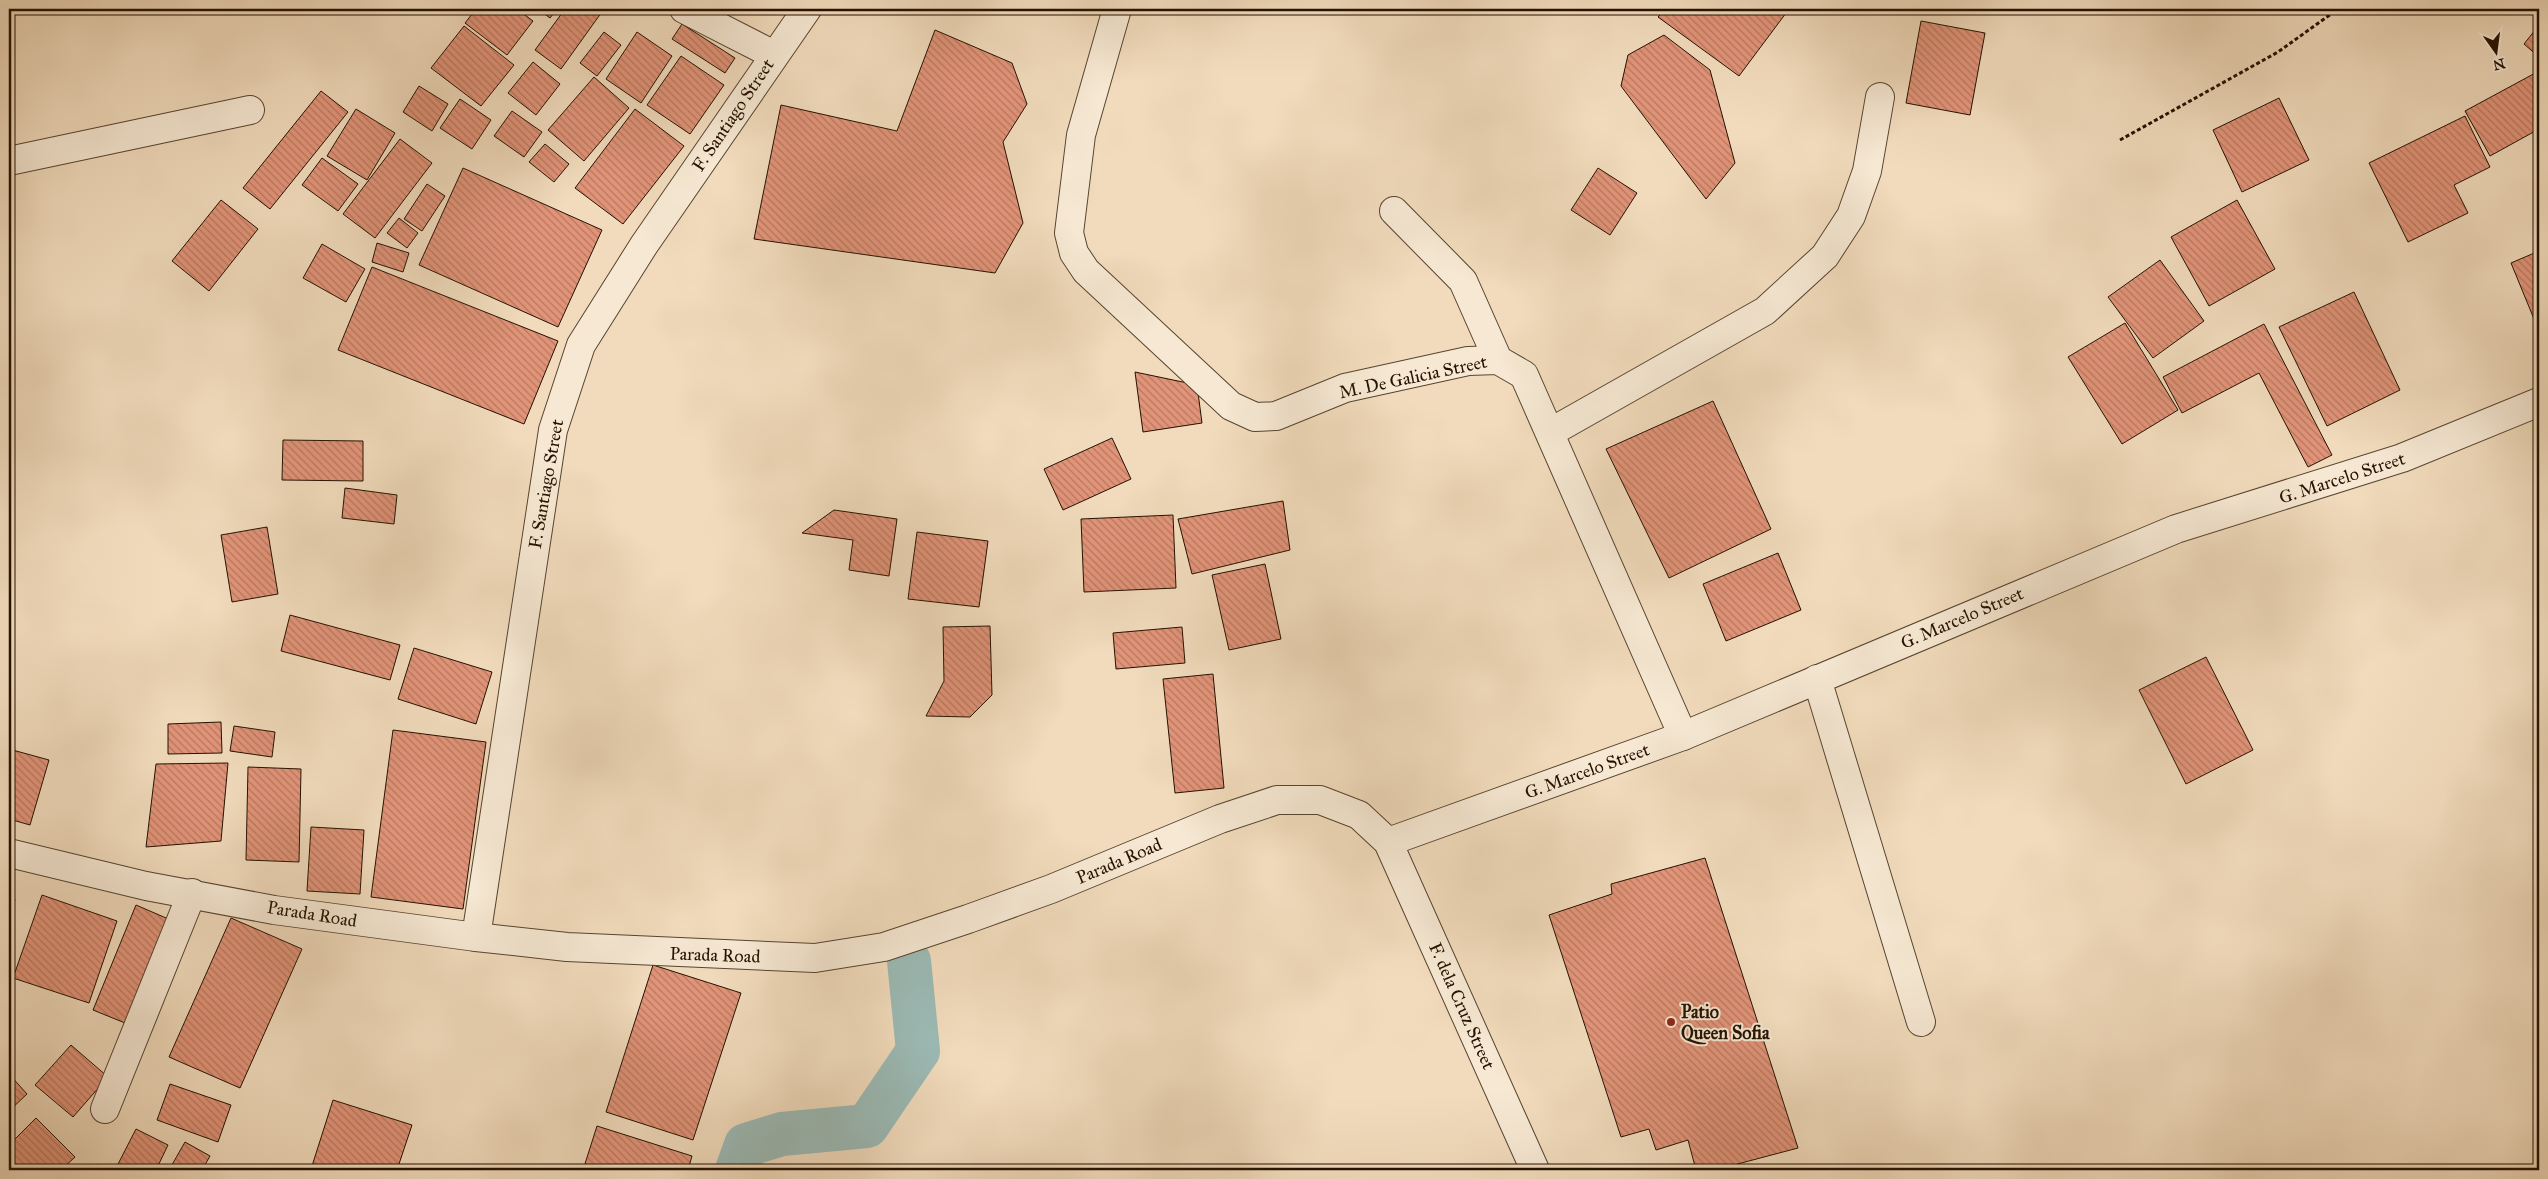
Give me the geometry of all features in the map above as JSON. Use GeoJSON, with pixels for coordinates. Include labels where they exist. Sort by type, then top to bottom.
{"type":"FeatureCollection","features":[{"type":"Feature","properties":{"kind":"street"},"geometry":{"type":"LineString","coordinates":[[684,9],[774,55]]}},
{"type":"Feature","properties":{"kind":"street","name":"F. Santiago Street"},"geometry":{"type":"LineString","coordinates":[[476,937],[553,430],[581,345],[644,245],[806,9]]}},
{"type":"Feature","properties":{"kind":"street","name":"M. De Galicia Street"},"geometry":{"type":"LineString","coordinates":[[1117,9],[1081,135],[1069,233],[1074,253],[1086,271],[1231,406],[1254,418],[1276,416],[1345,388],[1468,362],[1498,360],[1524,375],[1551,432],[1683,736]]}},
{"type":"Feature","properties":{"kind":"street"},"geometry":{"type":"LineString","coordinates":[[1551,432],[1765,311],[1825,256],[1851,216],[1867,171],[1880,97]]}},
{"type":"Feature","properties":{"kind":"street"},"geometry":{"type":"LineString","coordinates":[[9,160],[250,110]]}},
{"type":"Feature","properties":{"kind":"street"},"geometry":{"type":"LineString","coordinates":[[1394,211],[1463,281],[1498,360]]}},
{"type":"Feature","properties":{"kind":"street","name":"G. Marcelo Street"},"geometry":{"type":"LineString","coordinates":[[1388,842],[1683,736],[2176,529],[2402,458],[2539,402]]}},
{"type":"Feature","properties":{"kind":"street"},"geometry":{"type":"LineString","coordinates":[[1817,679],[1921,1022]]}},
{"type":"Feature","properties":{"kind":"street","name":"Parada Road"},"geometry":{"type":"LineString","coordinates":[[9,853],[146,886],[192,893],[274,910],[476,937],[577,948],[815,958],[884,947],[968,919],[1051,889],[1220,819],[1277,800],[1320,800],[1359,815],[1388,842]]}},
{"type":"Feature","properties":{"kind":"street","name":"F. dela Cruz Street"},"geometry":{"type":"LineString","coordinates":[[1388,842],[1535,1170]]}},
{"type":"Feature","properties":{"kind":"street"},"geometry":{"type":"LineString","coordinates":[[105,1109],[192,893]]}},
{"type":"Feature","properties":{"kind":"path"},"geometry":{"type":"LineString","coordinates":[[2120,140],[2278,52],[2338,9]]}},
{"type":"Feature","properties":{"kind":"building"},"geometry":{"type":"Polygon","coordinates":[[[476,9],[517,9],[533,21],[507,55],[465,23],[476,9]]]}},
{"type":"Feature","properties":{"kind":"building"},"geometry":{"type":"Polygon","coordinates":[[[538,9],[557,9],[550,18],[538,9]]]}},
{"type":"Feature","properties":{"kind":"building"},"geometry":{"type":"Polygon","coordinates":[[[565,9],[604,9],[561,69],[535,50],[565,9]]]}},
{"type":"Feature","properties":{"kind":"building"},"geometry":{"type":"Polygon","coordinates":[[[1665,9],[1789,9],[1739,76],[1658,17],[1665,9]]]}},
{"type":"Feature","properties":{"kind":"building"},"geometry":{"type":"Polygon","coordinates":[[[1921,21],[1985,33],[1970,115],[1906,103],[1921,21]]]}},
{"type":"Feature","properties":{"kind":"building"},"geometry":{"type":"Polygon","coordinates":[[[682,24],[735,58],[725,73],[672,39],[682,24]]]}},
{"type":"Feature","properties":{"kind":"building"},"geometry":{"type":"Polygon","coordinates":[[[2539,25],[2539,57],[2524,44],[2539,25]]]}},
{"type":"Feature","properties":{"kind":"building"},"geometry":{"type":"Polygon","coordinates":[[[464,26],[514,65],[481,106],[431,68],[464,26]]]}},
{"type":"Feature","properties":{"kind":"building"},"geometry":{"type":"Polygon","coordinates":[[[935,30],[1012,63],[1027,104],[1003,142],[1023,223],[995,273],[754,239],[781,105],[897,131],[935,30]]]}},
{"type":"Feature","properties":{"kind":"building"},"geometry":{"type":"Polygon","coordinates":[[[604,32],[621,45],[597,76],[580,63],[604,32]]]}},
{"type":"Feature","properties":{"kind":"building"},"geometry":{"type":"Polygon","coordinates":[[[637,32],[672,56],[641,103],[606,79],[637,32]]]}},
{"type":"Feature","properties":{"kind":"building"},"geometry":{"type":"Polygon","coordinates":[[[1664,35],[1710,70],[1735,163],[1706,199],[1621,86],[1628,55],[1664,35]]]}},
{"type":"Feature","properties":{"kind":"building"},"geometry":{"type":"Polygon","coordinates":[[[681,56],[724,85],[690,134],[647,105],[681,56]]]}},
{"type":"Feature","properties":{"kind":"building"},"geometry":{"type":"Polygon","coordinates":[[[533,62],[560,84],[536,115],[508,93],[533,62]]]}},
{"type":"Feature","properties":{"kind":"building"},"geometry":{"type":"Polygon","coordinates":[[[2539,71],[2539,129],[2490,156],[2465,111],[2539,71]]]}},
{"type":"Feature","properties":{"kind":"building"},"geometry":{"type":"Polygon","coordinates":[[[594,77],[629,108],[584,161],[548,130],[594,77]]]}},
{"type":"Feature","properties":{"kind":"building"},"geometry":{"type":"Polygon","coordinates":[[[419,86],[448,104],[432,131],[403,112],[419,86]]]}},
{"type":"Feature","properties":{"kind":"building"},"geometry":{"type":"Polygon","coordinates":[[[321,91],[348,112],[270,209],[243,188],[321,91]]]}},
{"type":"Feature","properties":{"kind":"building"},"geometry":{"type":"Polygon","coordinates":[[[2279,98],[2309,160],[2242,192],[2213,130],[2279,98]]]}},
{"type":"Feature","properties":{"kind":"building"},"geometry":{"type":"Polygon","coordinates":[[[460,99],[491,120],[472,149],[440,128],[460,99]]]}},
{"type":"Feature","properties":{"kind":"building"},"geometry":{"type":"Polygon","coordinates":[[[356,109],[395,133],[367,180],[327,156],[356,109]]]}},
{"type":"Feature","properties":{"kind":"building"},"geometry":{"type":"Polygon","coordinates":[[[635,109],[684,146],[623,224],[575,188],[635,109]]]}},
{"type":"Feature","properties":{"kind":"building"},"geometry":{"type":"Polygon","coordinates":[[[512,111],[542,132],[524,157],[494,136],[512,111]]]}},
{"type":"Feature","properties":{"kind":"building"},"geometry":{"type":"Polygon","coordinates":[[[2465,116],[2490,167],[2454,185],[2468,213],[2408,242],[2369,163],[2465,116]]]}},
{"type":"Feature","properties":{"kind":"building"},"geometry":{"type":"Polygon","coordinates":[[[400,139],[432,163],[375,238],[343,214],[400,139]]]}},
{"type":"Feature","properties":{"kind":"building"},"geometry":{"type":"Polygon","coordinates":[[[545,144],[569,164],[554,182],[529,162],[545,144]]]}},
{"type":"Feature","properties":{"kind":"building"},"geometry":{"type":"Polygon","coordinates":[[[322,158],[358,184],[338,211],[302,185],[322,158]]]}},
{"type":"Feature","properties":{"kind":"building"},"geometry":{"type":"Polygon","coordinates":[[[463,168],[602,230],[558,327],[419,265],[463,168]]]}},
{"type":"Feature","properties":{"kind":"building"},"geometry":{"type":"Polygon","coordinates":[[[1598,168],[1637,193],[1610,235],[1571,210],[1598,168]]]}},
{"type":"Feature","properties":{"kind":"building"},"geometry":{"type":"Polygon","coordinates":[[[427,184],[445,196],[422,231],[404,219],[427,184]]]}},
{"type":"Feature","properties":{"kind":"building"},"geometry":{"type":"Polygon","coordinates":[[[221,200],[258,229],[209,291],[172,261],[221,200]]]}},
{"type":"Feature","properties":{"kind":"building"},"geometry":{"type":"Polygon","coordinates":[[[2237,200],[2275,269],[2209,306],[2171,237],[2237,200]]]}},
{"type":"Feature","properties":{"kind":"building"},"geometry":{"type":"Polygon","coordinates":[[[399,218],[418,233],[407,248],[387,233],[399,218]]]}},
{"type":"Feature","properties":{"kind":"building"},"geometry":{"type":"Polygon","coordinates":[[[377,243],[409,253],[403,272],[372,262],[377,243]]]}},
{"type":"Feature","properties":{"kind":"building"},"geometry":{"type":"Polygon","coordinates":[[[322,244],[365,269],[346,302],[303,278],[322,244]]]}},
{"type":"Feature","properties":{"kind":"building"},"geometry":{"type":"Polygon","coordinates":[[[2539,251],[2539,316],[2534,319],[2511,263],[2539,251]]]}},
{"type":"Feature","properties":{"kind":"building"},"geometry":{"type":"Polygon","coordinates":[[[2160,260],[2204,321],[2153,358],[2108,297],[2160,260]]]}},
{"type":"Feature","properties":{"kind":"building"},"geometry":{"type":"Polygon","coordinates":[[[372,267],[558,341],[524,424],[338,350],[372,267]]]}},
{"type":"Feature","properties":{"kind":"building"},"geometry":{"type":"Polygon","coordinates":[[[2354,292],[2400,390],[2327,426],[2279,327],[2354,292]]]}},
{"type":"Feature","properties":{"kind":"building"},"geometry":{"type":"Polygon","coordinates":[[[2125,323],[2178,410],[2122,444],[2068,357],[2125,323]]]}},
{"type":"Feature","properties":{"kind":"building"},"geometry":{"type":"Polygon","coordinates":[[[2264,324],[2332,455],[2308,467],[2259,373],[2182,413],[2163,377],[2264,324]]]}},
{"type":"Feature","properties":{"kind":"building"},"geometry":{"type":"Polygon","coordinates":[[[1135,372],[1197,385],[1202,423],[1143,432],[1135,372]]]}},
{"type":"Feature","properties":{"kind":"building"},"geometry":{"type":"Polygon","coordinates":[[[1713,401],[1771,529],[1669,578],[1606,449],[1713,401]]]}},
{"type":"Feature","properties":{"kind":"building"},"geometry":{"type":"Polygon","coordinates":[[[1112,438],[1131,479],[1063,510],[1044,469],[1112,438]]]}},
{"type":"Feature","properties":{"kind":"building"},"geometry":{"type":"Polygon","coordinates":[[[283,440],[363,441],[363,481],[282,480],[283,440]]]}},
{"type":"Feature","properties":{"kind":"building"},"geometry":{"type":"Polygon","coordinates":[[[345,488],[397,495],[394,524],[342,518],[345,488]]]}},
{"type":"Feature","properties":{"kind":"building"},"geometry":{"type":"Polygon","coordinates":[[[1283,501],[1290,550],[1192,574],[1178,519],[1283,501]]]}},
{"type":"Feature","properties":{"kind":"building"},"geometry":{"type":"Polygon","coordinates":[[[834,510],[897,519],[889,576],[849,570],[853,540],[802,533],[834,510]]]}},
{"type":"Feature","properties":{"kind":"building"},"geometry":{"type":"Polygon","coordinates":[[[1173,515],[1176,588],[1084,592],[1081,519],[1173,515]]]}},
{"type":"Feature","properties":{"kind":"building"},"geometry":{"type":"Polygon","coordinates":[[[267,527],[278,594],[232,602],[221,535],[267,527]]]}},
{"type":"Feature","properties":{"kind":"building"},"geometry":{"type":"Polygon","coordinates":[[[917,532],[988,541],[979,607],[908,599],[917,532]]]}},
{"type":"Feature","properties":{"kind":"building"},"geometry":{"type":"Polygon","coordinates":[[[1778,553],[1801,610],[1726,641],[1703,584],[1778,553]]]}},
{"type":"Feature","properties":{"kind":"building"},"geometry":{"type":"Polygon","coordinates":[[[1265,564],[1281,639],[1229,650],[1212,575],[1265,564]]]}},
{"type":"Feature","properties":{"kind":"building"},"geometry":{"type":"Polygon","coordinates":[[[290,615],[400,645],[390,680],[281,651],[290,615]]]}},
{"type":"Feature","properties":{"kind":"building"},"geometry":{"type":"Polygon","coordinates":[[[990,626],[992,695],[970,717],[926,716],[944,681],[943,627],[990,626]]]}},
{"type":"Feature","properties":{"kind":"building"},"geometry":{"type":"Polygon","coordinates":[[[1182,627],[1185,663],[1116,669],[1113,633],[1182,627]]]}},
{"type":"Feature","properties":{"kind":"building"},"geometry":{"type":"Polygon","coordinates":[[[414,648],[492,672],[476,724],[398,699],[414,648]]]}},
{"type":"Feature","properties":{"kind":"building"},"geometry":{"type":"Polygon","coordinates":[[[2206,657],[2253,750],[2186,784],[2139,690],[2206,657]]]}},
{"type":"Feature","properties":{"kind":"building"},"geometry":{"type":"Polygon","coordinates":[[[1213,674],[1224,788],[1175,793],[1163,679],[1213,674]]]}},
{"type":"Feature","properties":{"kind":"building"},"geometry":{"type":"Polygon","coordinates":[[[221,722],[222,753],[168,754],[168,724],[221,722]]]}},
{"type":"Feature","properties":{"kind":"building"},"geometry":{"type":"Polygon","coordinates":[[[234,726],[275,732],[272,757],[230,751],[234,726]]]}},
{"type":"Feature","properties":{"kind":"building"},"geometry":{"type":"Polygon","coordinates":[[[393,730],[486,742],[463,909],[371,897],[393,730]]]}},
{"type":"Feature","properties":{"kind":"building"},"geometry":{"type":"Polygon","coordinates":[[[9,749],[49,760],[30,825],[9,819],[9,749]]]}},
{"type":"Feature","properties":{"kind":"building"},"geometry":{"type":"Polygon","coordinates":[[[228,763],[221,841],[146,847],[156,764],[228,763]]]}},
{"type":"Feature","properties":{"kind":"building"},"geometry":{"type":"Polygon","coordinates":[[[248,767],[301,769],[299,862],[246,860],[248,767]]]}},
{"type":"Feature","properties":{"kind":"building"},"geometry":{"type":"Polygon","coordinates":[[[311,827],[364,830],[360,894],[307,891],[311,827]]]}},
{"type":"Feature","properties":{"kind":"building","name":"Patio Queen Sofia"},"geometry":{"type":"Polygon","coordinates":[[[1705,858],[1798,1148],[1715,1170],[1696,1170],[1688,1140],[1656,1150],[1649,1129],[1621,1137],[1549,915],[1612,894],[1611,884],[1705,858]]]}},
{"type":"Feature","properties":{"kind":"building"},"geometry":{"type":"Polygon","coordinates":[[[42,895],[117,921],[89,1003],[13,978],[42,895]]]}},
{"type":"Feature","properties":{"kind":"building"},"geometry":{"type":"Polygon","coordinates":[[[9,897],[15,899],[9,920],[9,897]]]}},
{"type":"Feature","properties":{"kind":"building"},"geometry":{"type":"Polygon","coordinates":[[[136,905],[173,921],[130,1025],[93,1010],[136,905]]]}},
{"type":"Feature","properties":{"kind":"building"},"geometry":{"type":"Polygon","coordinates":[[[231,918],[302,949],[240,1088],[169,1057],[231,918]]]}},
{"type":"Feature","properties":{"kind":"building"},"geometry":{"type":"Polygon","coordinates":[[[653,965],[741,993],[693,1140],[606,1112],[653,965]]]}},
{"type":"Feature","properties":{"kind":"building"},"geometry":{"type":"Polygon","coordinates":[[[71,1045],[108,1077],[73,1117],[35,1085],[71,1045]]]}},
{"type":"Feature","properties":{"kind":"building"},"geometry":{"type":"Polygon","coordinates":[[[9,1074],[27,1094],[9,1111],[9,1074]]]}},
{"type":"Feature","properties":{"kind":"building"},"geometry":{"type":"Polygon","coordinates":[[[170,1084],[231,1105],[218,1142],[157,1120],[170,1084]]]}},
{"type":"Feature","properties":{"kind":"building"},"geometry":{"type":"Polygon","coordinates":[[[333,1100],[412,1125],[397,1170],[324,1170],[312,1166],[333,1100]]]}},
{"type":"Feature","properties":{"kind":"building"},"geometry":{"type":"Polygon","coordinates":[[[36,1118],[75,1157],[61,1170],[9,1170],[9,1145],[36,1118]]]}},
{"type":"Feature","properties":{"kind":"building"},"geometry":{"type":"Polygon","coordinates":[[[597,1126],[692,1156],[688,1170],[583,1170],[597,1126]]]}},
{"type":"Feature","properties":{"kind":"building"},"geometry":{"type":"Polygon","coordinates":[[[136,1129],[168,1145],[156,1170],[115,1170],[136,1129]]]}},
{"type":"Feature","properties":{"kind":"building"},"geometry":{"type":"Polygon","coordinates":[[[185,1142],[210,1156],[202,1170],[169,1170],[185,1142]]]}},
{"type":"Feature","properties":{"kind":"waterway"},"geometry":{"type":"LineString","coordinates":[[737,1170],[746,1145],[782,1134],[867,1126],[918,1051],[909,961]]}},
{"type":"Feature","properties":{"kind":"place","name":"Patio Queen Sofia"},"geometry":{"type":"Point","coordinates":[1671,1022]}}]}
